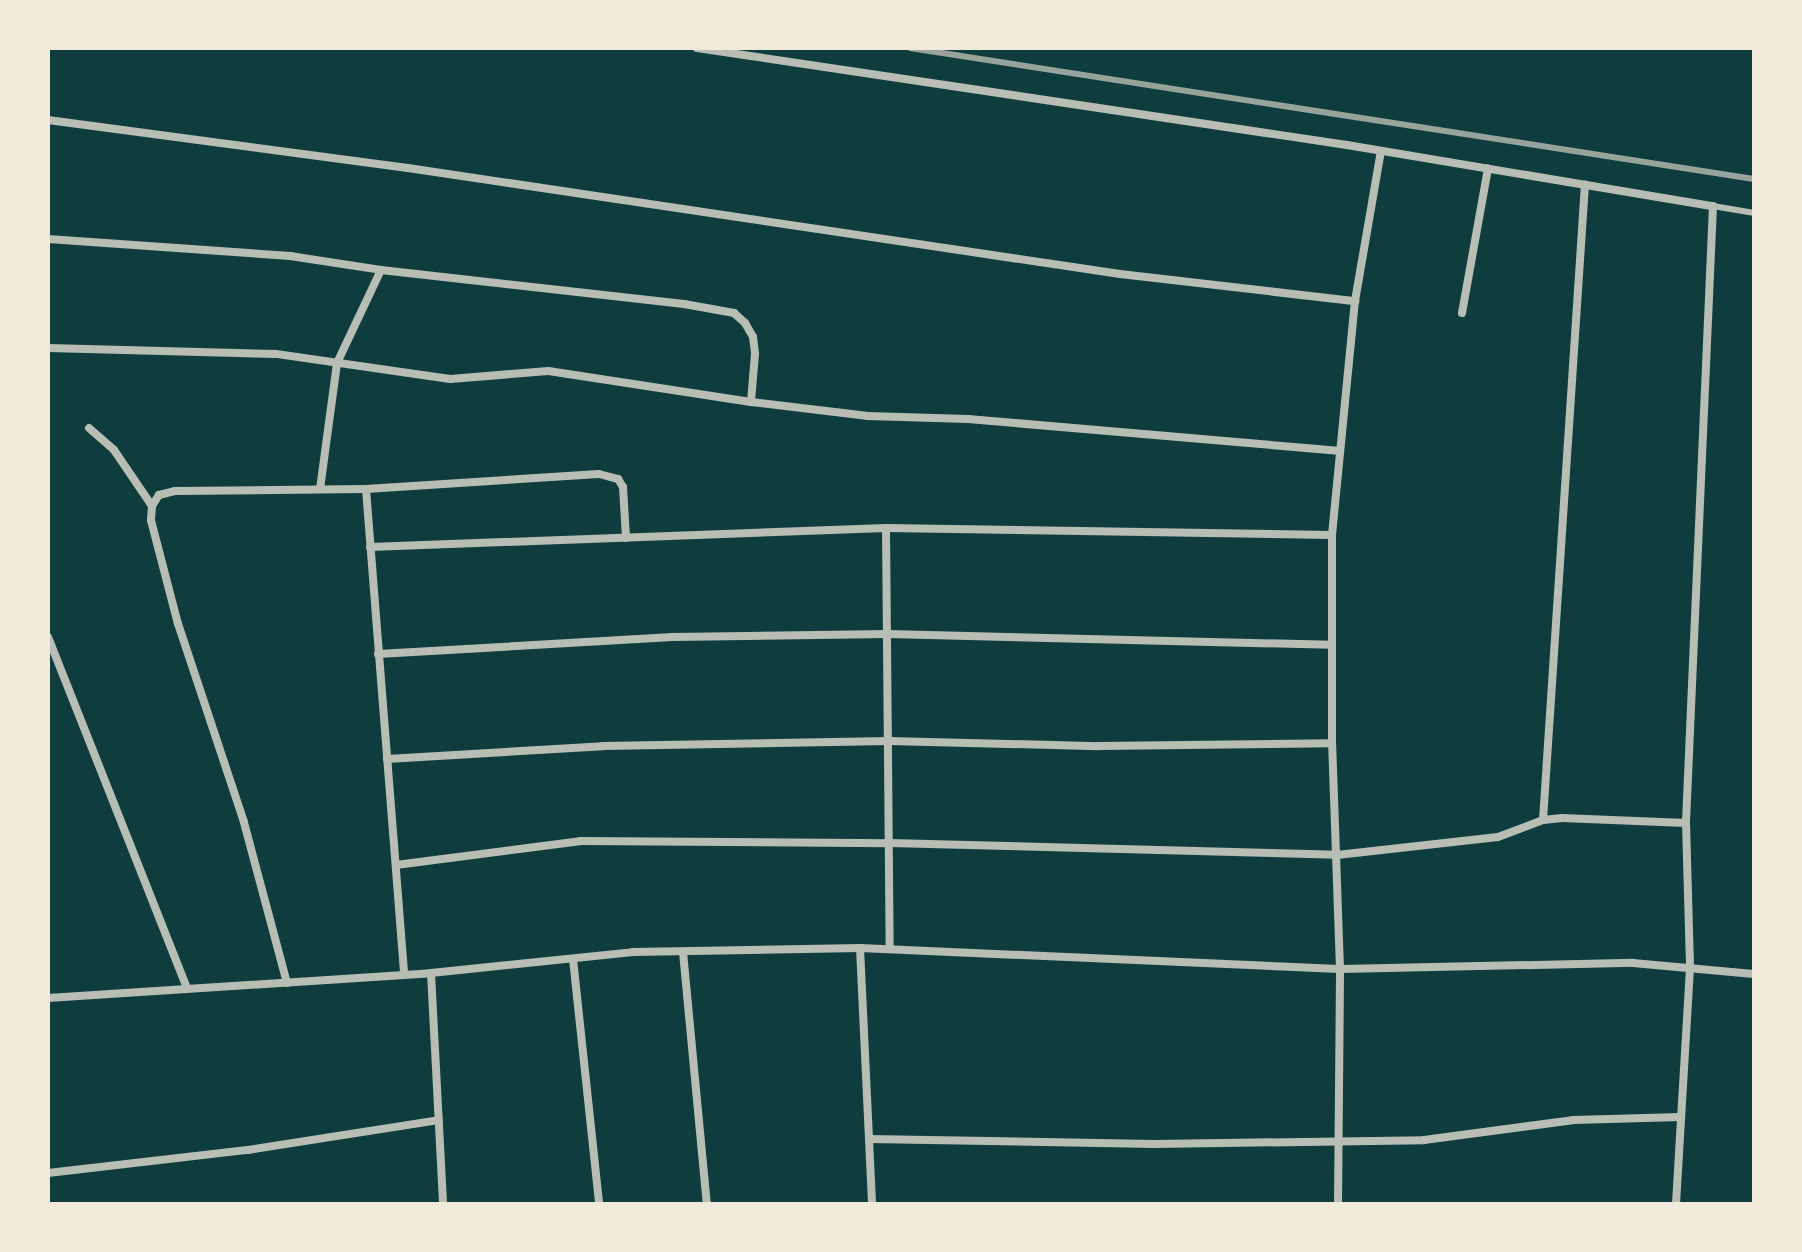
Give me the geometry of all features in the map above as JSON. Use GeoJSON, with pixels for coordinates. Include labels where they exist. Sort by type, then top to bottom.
{"type":"FeatureCollection","features":[{"type":"Feature","properties":{"kind":"street"},"geometry":{"type":"LineString","coordinates":[[697,48],[1381,151],[1713,206],[1686,823],[1690,968],[1676,1204]]}},
{"type":"Feature","properties":{"kind":"street"},"geometry":{"type":"LineString","coordinates":[[48,120],[423,170],[1120,274],[1355,301]]}},
{"type":"Feature","properties":{"kind":"street"},"geometry":{"type":"LineString","coordinates":[[1338,1204],[1340,969],[1332,743],[1332,535],[1355,301],[1381,151]]}},
{"type":"Feature","properties":{"kind":"street"},"geometry":{"type":"LineString","coordinates":[[1462,313],[1488,168]]}},
{"type":"Feature","properties":{"kind":"street"},"geometry":{"type":"LineString","coordinates":[[1543,820],[1585,184]]}},
{"type":"Feature","properties":{"kind":"street"},"geometry":{"type":"LineString","coordinates":[[48,239],[290,256],[381,270],[684,304],[734,313],[745,323],[753,337],[751,402]]}},
{"type":"Feature","properties":{"kind":"street"},"geometry":{"type":"LineString","coordinates":[[320,489],[337,363],[381,270]]}},
{"type":"Feature","properties":{"kind":"street"},"geometry":{"type":"LineString","coordinates":[[48,348],[276,354],[450,379],[548,371],[751,402],[868,416],[982,420],[1338,451]]}},
{"type":"Feature","properties":{"kind":"street"},"geometry":{"type":"LineString","coordinates":[[89,428],[114,450],[152,506]]}},
{"type":"Feature","properties":{"kind":"street"},"geometry":{"type":"LineString","coordinates":[[287,983],[244,822],[178,624],[151,520],[152,506],[159,495],[175,491],[366,489],[610,476],[623,487],[626,538]]}},
{"type":"Feature","properties":{"kind":"street"},"geometry":{"type":"LineString","coordinates":[[366,489],[404,975]]}},
{"type":"Feature","properties":{"kind":"street"},"geometry":{"type":"LineString","coordinates":[[370,547],[886,528],[1332,535]]}},
{"type":"Feature","properties":{"kind":"street"},"geometry":{"type":"LineString","coordinates":[[886,528],[890,949]]}},
{"type":"Feature","properties":{"kind":"street"},"geometry":{"type":"LineString","coordinates":[[378,654],[673,637],[888,634],[1331,645]]}},
{"type":"Feature","properties":{"kind":"street"},"geometry":{"type":"LineString","coordinates":[[48,637],[187,988]]}},
{"type":"Feature","properties":{"kind":"street"},"geometry":{"type":"LineString","coordinates":[[387,759],[603,746],[889,741],[1099,746],[1332,743]]}},
{"type":"Feature","properties":{"kind":"street"},"geometry":{"type":"LineString","coordinates":[[396,865],[581,841],[890,843],[1337,855],[1498,837],[1543,820],[1686,823]]}},
{"type":"Feature","properties":{"kind":"street"},"geometry":{"type":"LineString","coordinates":[[48,998],[404,975],[683,952],[860,948],[1340,969],[1633,963],[1754,974]]}},
{"type":"Feature","properties":{"kind":"street"},"geometry":{"type":"LineString","coordinates":[[860,948],[872,1204]]}},
{"type":"Feature","properties":{"kind":"street"},"geometry":{"type":"LineString","coordinates":[[683,952],[707,1204]]}},
{"type":"Feature","properties":{"kind":"street"},"geometry":{"type":"LineString","coordinates":[[573,959],[599,1204]]}},
{"type":"Feature","properties":{"kind":"street"},"geometry":{"type":"LineString","coordinates":[[431,973],[443,1204]]}},
{"type":"Feature","properties":{"kind":"street"},"geometry":{"type":"LineString","coordinates":[[869,1139],[1154,1144],[1424,1140],[1573,1120],[1681,1117]]}},
{"type":"Feature","properties":{"kind":"street"},"geometry":{"type":"LineString","coordinates":[[48,1173],[248,1150],[439,1120]]}},
{"type":"Feature","properties":{"kind":"lane"},"geometry":{"type":"LineString","coordinates":[[1713,206],[1754,213]]}},
{"type":"Feature","properties":{"kind":"railway"},"geometry":{"type":"LineString","coordinates":[[910,48],[1754,179]]}}]}
